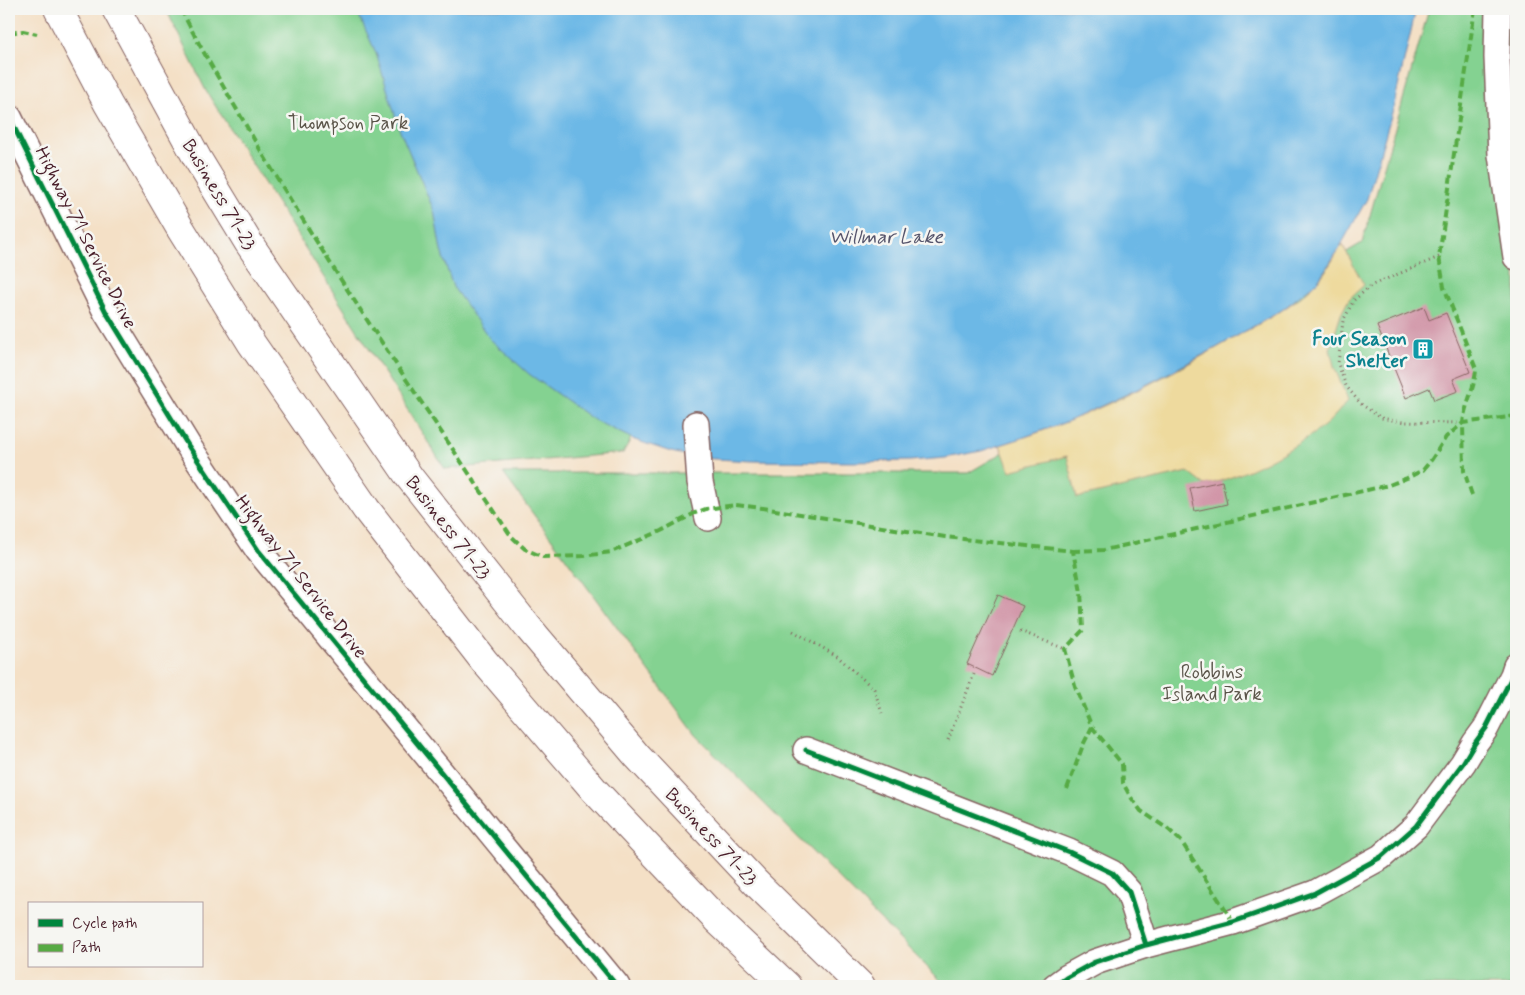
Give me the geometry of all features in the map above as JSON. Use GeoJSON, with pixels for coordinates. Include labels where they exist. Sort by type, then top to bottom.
{"type":"FeatureCollection","features":[{"type":"Feature","properties":{"kind":"highway"},"geometry":{"type":"LineString","coordinates":[[58,9],[108,104],[180,228],[252,344],[366,509],[484,661],[595,791],[716,918],[787,986]]}},
{"type":"Feature","properties":{"kind":"highway","name":"Business 71-23"},"geometry":{"type":"LineString","coordinates":[[116,9],[197,158],[248,242],[410,478],[527,626],[637,756],[756,883],[861,986]]}},
{"type":"Feature","properties":{"kind":"street"},"geometry":{"type":"LineString","coordinates":[[1498,9],[1497,57],[1501,156],[1516,257]]}},
{"type":"Feature","properties":{"kind":"street","name":"Highway 71 Service Drive"},"geometry":{"type":"LineString","coordinates":[[9,116],[106,312],[189,447],[258,550],[617,986]]}},
{"type":"Feature","properties":{"kind":"street"},"geometry":{"type":"LineString","coordinates":[[696,424],[700,482],[708,518]]}},
{"type":"Feature","properties":{"kind":"street"},"geometry":{"type":"LineString","coordinates":[[1055,986],[1095,962],[1146,945],[1233,922],[1315,893],[1381,858],[1416,826],[1463,763],[1475,742],[1486,728],[1514,675],[1516,666]]}},
{"type":"Feature","properties":{"kind":"street"},"geometry":{"type":"LineString","coordinates":[[806,750],[1069,852],[1112,873],[1129,892],[1146,945]]}},
{"type":"Feature","properties":{"kind":"path"},"geometry":{"type":"LineString","coordinates":[[1439,257],[1372,285],[1354,300],[1343,321],[1338,364],[1346,386],[1361,404],[1380,418],[1404,422],[1463,423]]}},
{"type":"Feature","properties":{"kind":"path"},"geometry":{"type":"LineString","coordinates":[[793,631],[837,656],[874,689],[882,713]]}},
{"type":"Feature","properties":{"kind":"path"},"geometry":{"type":"LineString","coordinates":[[1020,631],[1064,649]]}},
{"type":"Feature","properties":{"kind":"path"},"geometry":{"type":"LineString","coordinates":[[948,740],[974,674]]}},
{"type":"Feature","properties":{"kind":"green space","name":"Thompson Park"},"geometry":{"type":"Polygon","coordinates":[[[166,9],[403,9],[645,413],[623,453],[445,469],[206,91],[166,9]]]}},
{"type":"Feature","properties":{"kind":"green space","name":"Robbins Island Park"},"geometry":{"type":"Polygon","coordinates":[[[1429,9],[1516,9],[1516,986],[946,986],[696,735],[503,473],[968,473],[1362,243],[1429,9]]]}},
{"type":"Feature","properties":{"kind":"sand"},"geometry":{"type":"Polygon","coordinates":[[[1342,244],[1364,285],[1349,299],[1341,314],[1330,349],[1334,366],[1348,401],[1327,423],[1311,435],[1267,462],[1236,476],[1205,485],[1188,472],[1077,498],[1067,456],[1010,471],[1000,445],[1093,411],[1153,383],[1269,318],[1300,298],[1317,282],[1342,244]]]}},
{"type":"Feature","properties":{"kind":"water","name":"Willmar Lake"},"geometry":{"type":"Polygon","coordinates":[[[356,9],[1416,9],[1393,109],[1367,199],[1337,252],[1317,282],[1282,310],[1216,348],[1142,387],[1069,421],[981,451],[945,458],[852,462],[752,461],[698,458],[671,452],[635,440],[594,420],[529,374],[490,339],[453,287],[441,251],[434,211],[399,128],[376,53],[356,9]]]}},
{"type":"Feature","properties":{"kind":"building","name":"Four Season Shelter"},"geometry":{"type":"Polygon","coordinates":[[[1424,307],[1429,320],[1446,313],[1470,372],[1453,379],[1458,391],[1434,400],[1429,388],[1406,398],[1377,326],[1424,307]]]}},
{"type":"Feature","properties":{"kind":"building"},"geometry":{"type":"Polygon","coordinates":[[[1222,481],[1227,504],[1195,511],[1190,488],[1222,481]]]}},
{"type":"Feature","properties":{"kind":"building"},"geometry":{"type":"Polygon","coordinates":[[[998,595],[1023,606],[992,676],[967,664],[998,595]]]}},
{"type":"Feature","properties":{"kind":"marked path"},"geometry":{"type":"LineString","coordinates":[[181,9],[207,59],[285,191],[380,340],[511,536],[525,549],[543,557],[584,556],[611,552],[661,531],[695,513],[706,509],[736,505],[945,537],[1073,551],[1081,592],[1083,630],[1065,649],[1075,686],[1092,727],[1122,764],[1123,783],[1130,796],[1141,811],[1168,829],[1181,841],[1233,922]]}},
{"type":"Feature","properties":{"kind":"marked path"},"geometry":{"type":"LineString","coordinates":[[1073,551],[1104,550],[1389,485],[1423,470],[1446,437],[1463,423],[1476,369],[1444,287],[1439,257],[1475,9]]}},
{"type":"Feature","properties":{"kind":"marked path"},"geometry":{"type":"LineString","coordinates":[[9,33],[23,31],[37,34]]}},
{"type":"Feature","properties":{"kind":"marked path"},"geometry":{"type":"LineString","coordinates":[[1472,495],[1464,471],[1463,423],[1516,416]]}},
{"type":"Feature","properties":{"kind":"marked path"},"geometry":{"type":"LineString","coordinates":[[1067,789],[1083,745],[1092,727]]}},
{"type":"Feature","properties":{"kind":"cycle path"},"geometry":{"type":"LineString","coordinates":[[9,117],[106,312],[189,447],[258,550],[617,986]]}},
{"type":"Feature","properties":{"kind":"cycle path"},"geometry":{"type":"LineString","coordinates":[[1055,986],[1095,962],[1146,945],[1233,922],[1315,893],[1381,857],[1416,826],[1463,763],[1486,728],[1516,666]]}},
{"type":"Feature","properties":{"kind":"cycle path"},"geometry":{"type":"LineString","coordinates":[[806,750],[1069,852],[1112,873],[1129,892],[1146,945]]}},
{"type":"Feature","properties":{"kind":"place","name":"Four Season Shelter"},"geometry":{"type":"Point","coordinates":[1423,349]}}]}
